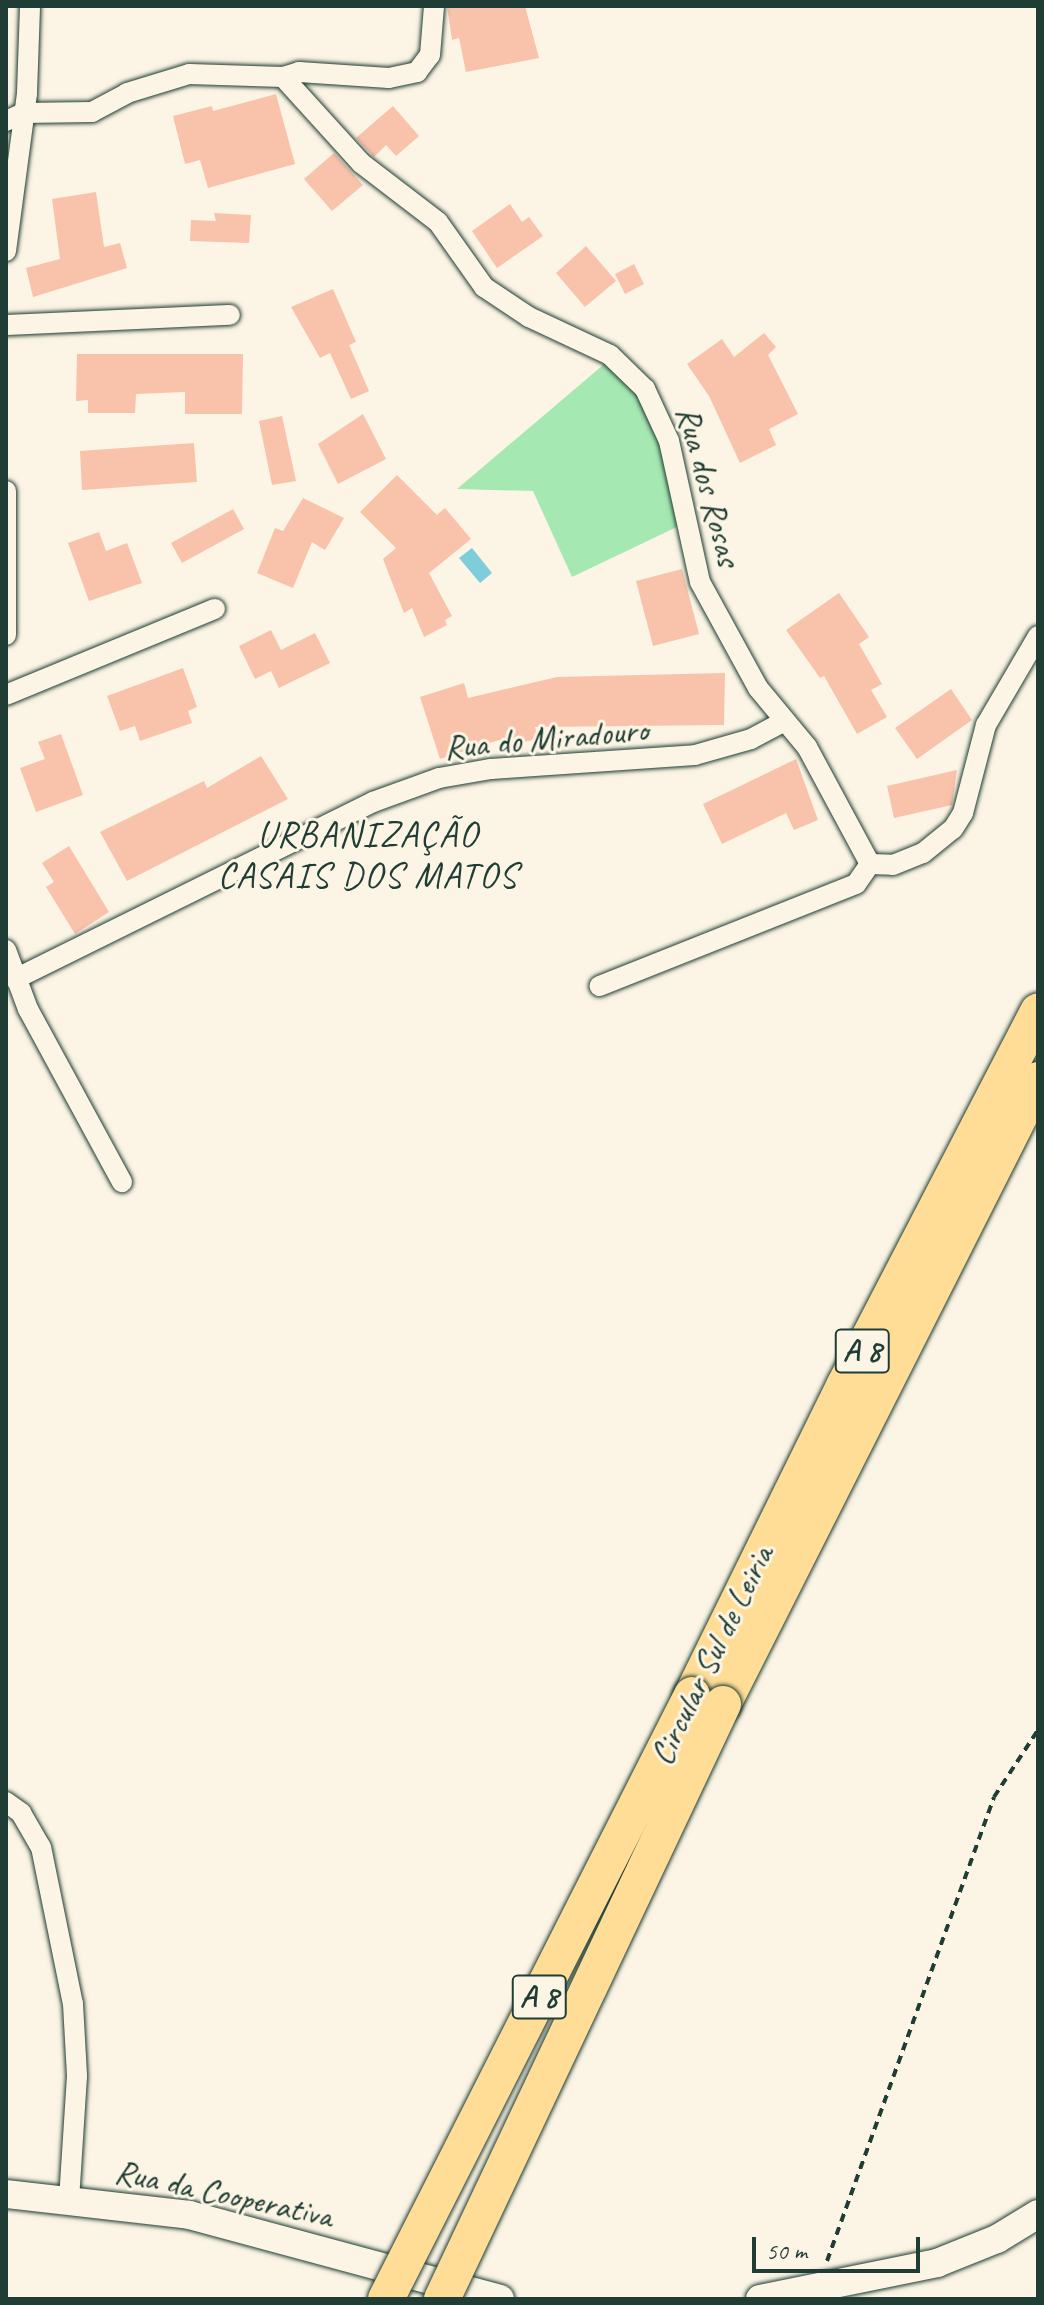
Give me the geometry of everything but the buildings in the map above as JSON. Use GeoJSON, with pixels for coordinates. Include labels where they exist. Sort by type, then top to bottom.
{"type":"FeatureCollection","features":[{"type":"Feature","properties":{"kind":"highway","name":"Circular Sul de Leiria"},"geometry":{"type":"LineString","coordinates":[[442,2299],[844,1386],[1038,1011]]}},
{"type":"Feature","properties":{"kind":"highway","name":"Circular Sul de Leiria"},"geometry":{"type":"LineString","coordinates":[[382,2282],[708,1699],[1038,1080]]}},
{"type":"Feature","properties":{"kind":"main road","name":"Rua da Cooperativa"},"geometry":{"type":"LineString","coordinates":[[6,2194],[189,2215],[382,2282],[500,2299]]}},
{"type":"Feature","properties":{"kind":"main road"},"geometry":{"type":"LineString","coordinates":[[760,2299],[825,2289],[937,2263],[997,2239],[1038,2214]]}},
{"type":"Feature","properties":{"kind":"street"},"geometry":{"type":"LineString","coordinates":[[6,251],[14,117],[30,6]]}},
{"type":"Feature","properties":{"kind":"street"},"geometry":{"type":"LineString","coordinates":[[14,117],[77,115],[189,74],[283,77],[299,72],[389,78],[417,72],[430,55],[434,6]]}},
{"type":"Feature","properties":{"kind":"street","name":"Rua dos Rosas"},"geometry":{"type":"LineString","coordinates":[[283,77],[361,163],[438,222],[484,287],[529,317],[610,355],[634,374],[669,441],[700,582],[758,688],[807,747],[870,864]]}},
{"type":"Feature","properties":{"kind":"street"},"geometry":{"type":"LineString","coordinates":[[6,325],[230,315]]}},
{"type":"Feature","properties":{"kind":"street"},"geometry":{"type":"LineString","coordinates":[[6,491],[6,635]]}},
{"type":"Feature","properties":{"kind":"street"},"geometry":{"type":"LineString","coordinates":[[6,695],[215,609]]}},
{"type":"Feature","properties":{"kind":"street"},"geometry":{"type":"LineString","coordinates":[[600,986],[856,884],[870,864],[893,865],[923,853],[953,829],[963,813],[986,725],[1038,636]]}},
{"type":"Feature","properties":{"kind":"street","name":"Rua do Miradouro"},"geometry":{"type":"LineString","coordinates":[[15,979],[373,802],[439,778],[491,769],[695,755],[739,744],[785,721]]}},
{"type":"Feature","properties":{"kind":"street"},"geometry":{"type":"LineString","coordinates":[[6,950],[15,979],[122,1182]]}},
{"type":"Feature","properties":{"kind":"street"},"geometry":{"type":"LineString","coordinates":[[6,1802],[21,1813],[41,1847],[73,2004],[77,2076],[69,2199]]}},
{"type":"Feature","properties":{"kind":"path"},"geometry":{"type":"LineString","coordinates":[[825,2289],[828,2250],[994,1797],[1038,1730]]}},
{"type":"Feature","properties":{"kind":"green space"},"geometry":{"type":"Polygon","coordinates":[[[609,360],[650,405],[681,525],[572,577],[533,491],[457,489],[609,360]]]}},
{"type":"Feature","properties":{"kind":"water"},"geometry":{"type":"Polygon","coordinates":[[[472,548],[492,573],[480,583],[459,558],[472,548]]]}},
{"type":"Feature","properties":{"kind":"district","name":"URBANIZAÇÃO CASAIS DOS MATOS"},"geometry":{"type":"Point","coordinates":[368,854]}}]}
